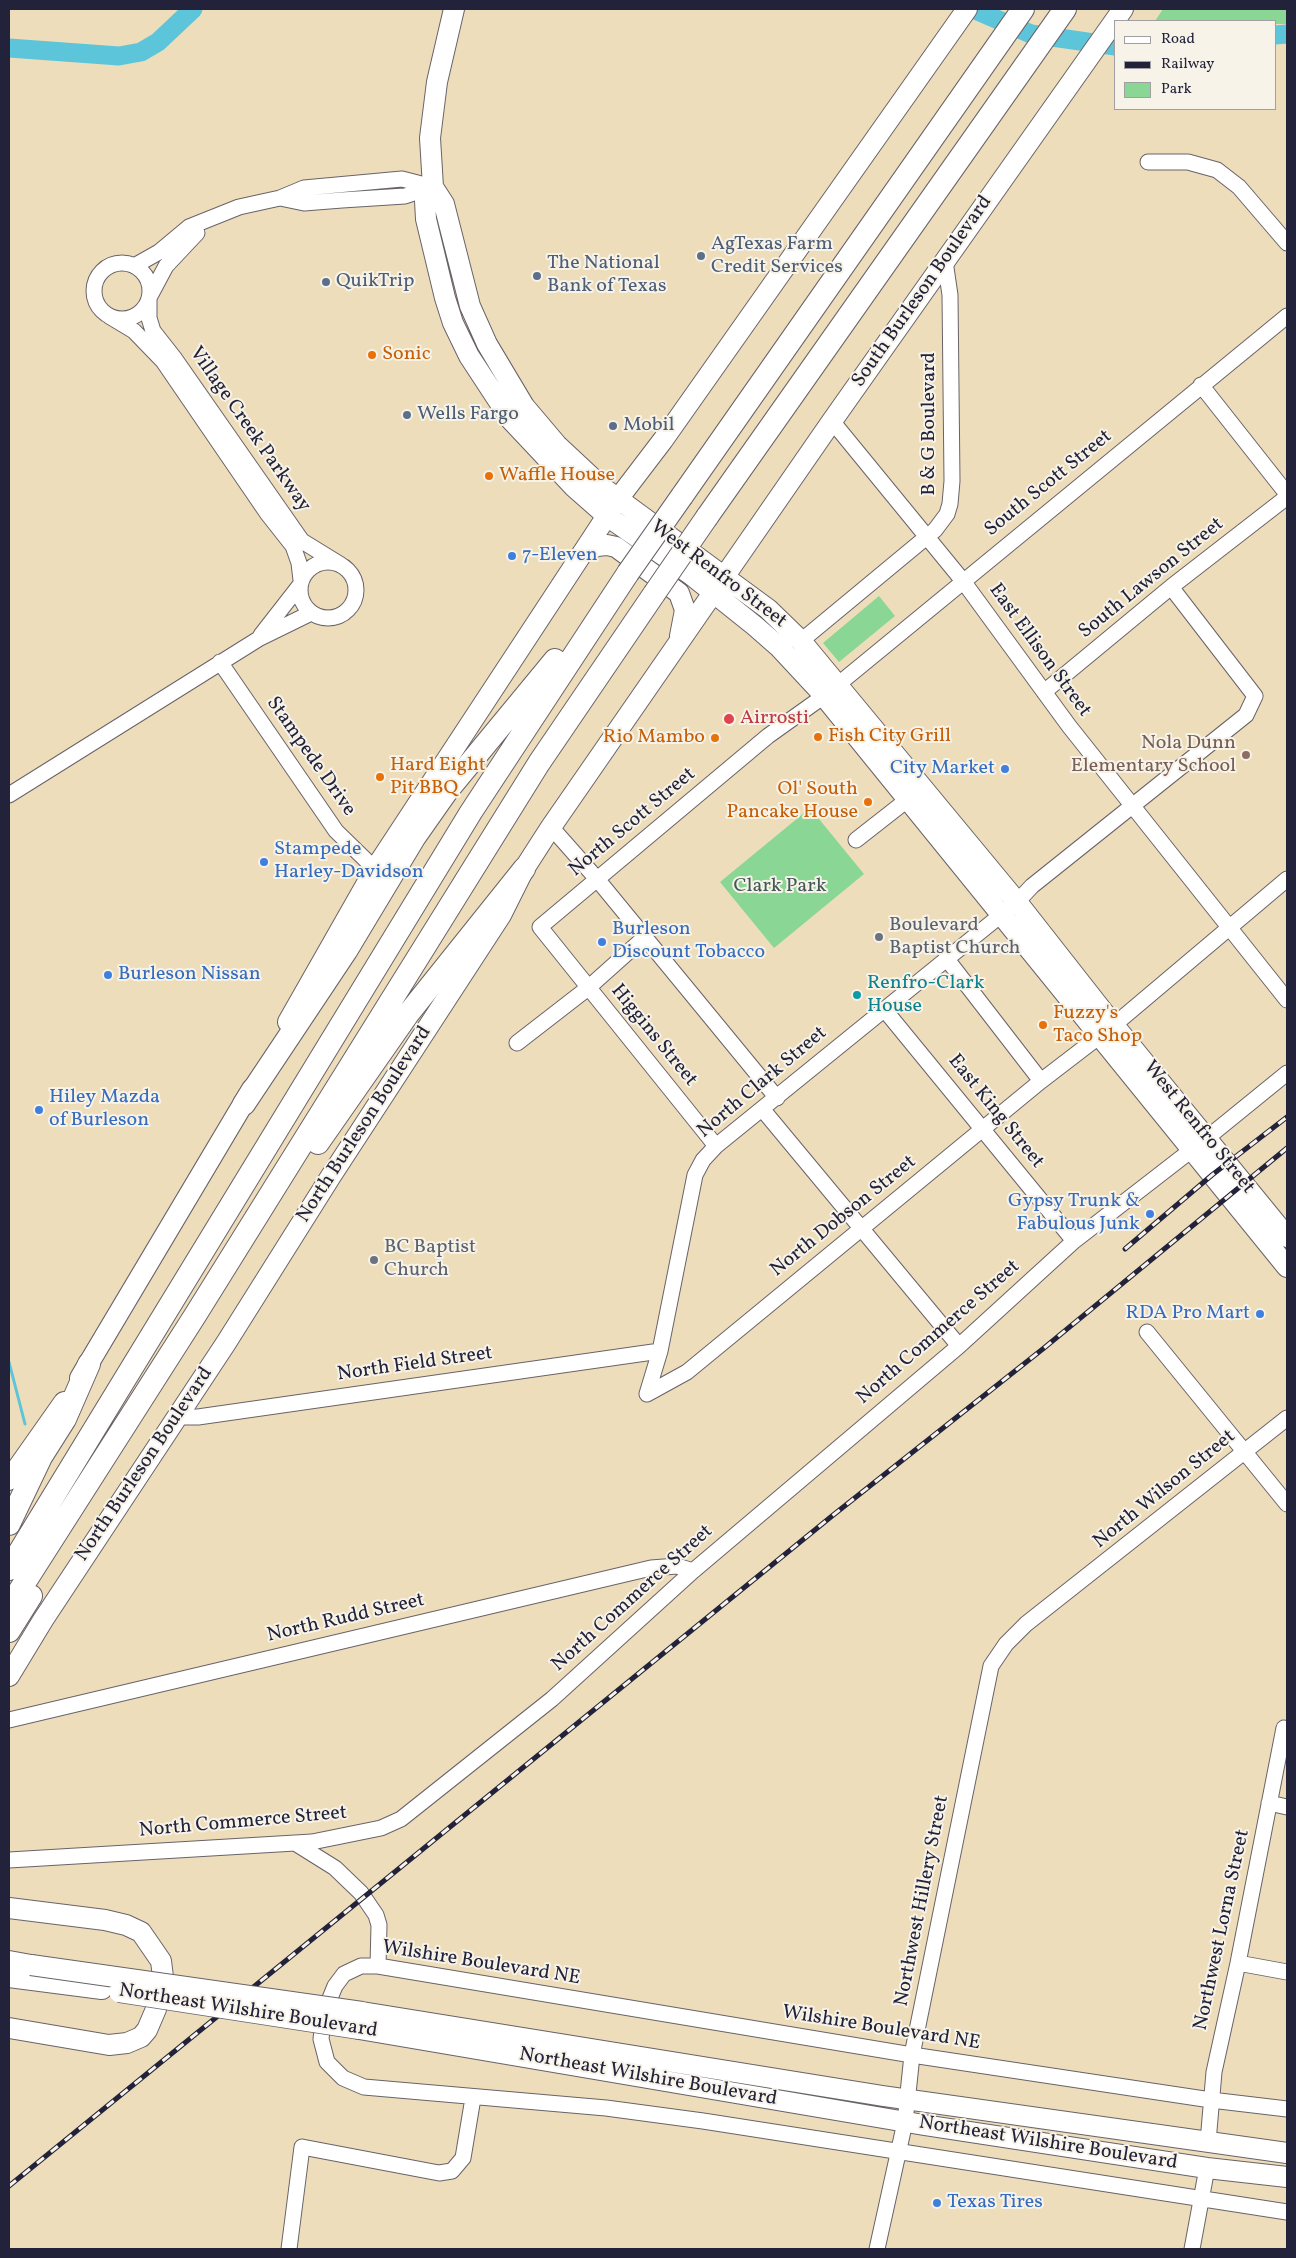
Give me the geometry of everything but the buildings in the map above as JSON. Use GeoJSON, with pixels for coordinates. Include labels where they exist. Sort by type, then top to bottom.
{"type":"FeatureCollection","features":[{"type":"Feature","properties":{"kind":"highway"},"geometry":{"type":"LineString","coordinates":[[9,1569],[466,820],[628,573],[1023,9]]}},
{"type":"Feature","properties":{"kind":"highway"},"geometry":{"type":"LineString","coordinates":[[9,1607],[196,1314],[539,763],[707,517],[1065,9]]}},
{"type":"Feature","properties":{"kind":"highway"},"geometry":{"type":"LineString","coordinates":[[244,1104],[346,951],[414,838],[447,792],[628,573]]}},
{"type":"Feature","properties":{"kind":"highway"},"geometry":{"type":"LineString","coordinates":[[196,1314],[210,1304],[219,1292],[286,1188],[408,1014],[524,869]]}},
{"type":"Feature","properties":{"kind":"highway"},"geometry":{"type":"LineString","coordinates":[[9,1524],[41,1457],[65,1418],[90,1364]]}},
{"type":"Feature","properties":{"kind":"highway"},"geometry":{"type":"LineString","coordinates":[[9,1631],[82,1511],[86,1487]]}},
{"type":"Feature","properties":{"kind":"main road"},"geometry":{"type":"LineString","coordinates":[[454,9],[437,82],[430,138],[433,187],[444,204],[470,306],[495,358],[534,421],[587,475],[612,508]]}},
{"type":"Feature","properties":{"kind":"main road"},"geometry":{"type":"LineString","coordinates":[[9,1480],[90,1364],[244,1104],[269,1054],[374,869],[612,508],[967,9]]}},
{"type":"Feature","properties":{"kind":"main road","name":"South Burleson Boulevard"},"geometry":{"type":"LineString","coordinates":[[1115,20],[1123,9]]}},
{"type":"Feature","properties":{"kind":"main road","name":"South Burleson Boulevard"},"geometry":{"type":"LineString","coordinates":[[725,577],[832,421],[1114,22]]}},
{"type":"Feature","properties":{"kind":"main road"},"geometry":{"type":"LineString","coordinates":[[433,187],[425,201],[426,219],[445,298],[453,323],[469,356],[511,420],[560,474],[612,508]]}},
{"type":"Feature","properties":{"kind":"main road"},"geometry":{"type":"LineString","coordinates":[[469,356],[476,353],[482,357],[518,410],[523,416],[534,421]]}},
{"type":"Feature","properties":{"kind":"main road","name":"West Renfro Street"},"geometry":{"type":"LineString","coordinates":[[612,508],[725,577],[768,609],[801,641],[830,690]]}},
{"type":"Feature","properties":{"kind":"main road","name":"West Renfro Street"},"geometry":{"type":"LineString","coordinates":[[612,508],[830,690]]}},
{"type":"Feature","properties":{"kind":"main road"},"geometry":{"type":"LineString","coordinates":[[583,553],[597,546],[607,545],[616,547],[679,593],[685,610],[678,645]]}},
{"type":"Feature","properties":{"kind":"main road","name":"North Burleson Boulevard"},"geometry":{"type":"LineString","coordinates":[[9,1676],[43,1620],[501,915],[524,869],[551,827],[725,577]]}},
{"type":"Feature","properties":{"kind":"main road"},"geometry":{"type":"LineString","coordinates":[[830,690],[915,794],[1001,914],[1107,1031],[1199,1144]]}},
{"type":"Feature","properties":{"kind":"main road"},"geometry":{"type":"LineString","coordinates":[[915,794],[1017,902],[1107,1031]]}},
{"type":"Feature","properties":{"kind":"main road","name":"West Renfro Street"},"geometry":{"type":"LineString","coordinates":[[1199,1144],[1229,1196],[1279,1229]]}},
{"type":"Feature","properties":{"kind":"main road","name":"West Renfro Street"},"geometry":{"type":"LineString","coordinates":[[1199,1144],[1279,1229],[1287,1267]]}},
{"type":"Feature","properties":{"kind":"main road"},"geometry":{"type":"LineString","coordinates":[[9,1908],[105,1920],[126,1925],[141,1932],[146,1939],[161,1961],[163,1977],[156,2009],[147,2030],[141,2037],[127,2043],[109,2045],[9,2028]]}},
{"type":"Feature","properties":{"kind":"main road","name":"Northeast Wilshire Boulevard"},"geometry":{"type":"LineString","coordinates":[[9,1961],[360,2021],[905,2122],[1207,2168],[1287,2178]]}},
{"type":"Feature","properties":{"kind":"main road","name":"Northeast Wilshire Boulevard"},"geometry":{"type":"LineString","coordinates":[[9,1977],[360,2021],[1287,2153]]}},
{"type":"Feature","properties":{"kind":"street"},"geometry":{"type":"LineString","coordinates":[[1148,162],[1188,162],[1216,170],[1239,187],[1287,243]]}},
{"type":"Feature","properties":{"kind":"street"},"geometry":{"type":"LineString","coordinates":[[136,265],[159,252],[189,227],[239,206],[280,198],[304,188],[402,179],[433,187]]}},
{"type":"Feature","properties":{"kind":"street"},"geometry":{"type":"LineString","coordinates":[[109,316],[117,319],[135,316],[142,311],[166,266],[185,244],[215,217]]}},
{"type":"Feature","properties":{"kind":"street","name":"B & G Boulevard"},"geometry":{"type":"LineString","coordinates":[[801,641],[927,537],[947,514],[952,487],[950,295],[945,261]]}},
{"type":"Feature","properties":{"kind":"street","name":"Village Creek Parkway"},"geometry":{"type":"LineString","coordinates":[[116,262],[136,265],[148,278],[150,298],[149,318],[153,331],[175,359],[302,541],[341,565],[354,578],[356,587],[352,605],[337,617],[319,617],[311,613],[301,600],[299,563],[293,546],[267,513],[163,361],[134,331],[101,310],[96,301],[95,281],[100,272],[116,262]]}},
{"type":"Feature","properties":{"kind":"street","name":"South Scott Street"},"geometry":{"type":"LineString","coordinates":[[830,690],[1287,316]]}},
{"type":"Feature","properties":{"kind":"street"},"geometry":{"type":"LineString","coordinates":[[1201,385],[1287,496]]}},
{"type":"Feature","properties":{"kind":"street","name":"East Ellison Street"},"geometry":{"type":"LineString","coordinates":[[832,421],[963,581],[1044,692],[1131,806],[1287,1000]]}},
{"type":"Feature","properties":{"kind":"street","name":"South Lawson Street"},"geometry":{"type":"LineString","coordinates":[[1044,692],[1171,587],[1287,496]]}},
{"type":"Feature","properties":{"kind":"street"},"geometry":{"type":"LineString","coordinates":[[260,638],[308,569],[315,564],[333,562],[341,565]]}},
{"type":"Feature","properties":{"kind":"street","name":"North Clark Street"},"geometry":{"type":"LineString","coordinates":[[660,1350],[695,1175],[703,1160],[716,1146],[763,1110],[946,958],[1017,902],[1032,886],[1246,715],[1254,696],[1171,587]]}},
{"type":"Feature","properties":{"kind":"street"},"geometry":{"type":"LineString","coordinates":[[9,795],[220,662],[260,638],[311,613]]}},
{"type":"Feature","properties":{"kind":"street","name":"Stampede Drive"},"geometry":{"type":"LineString","coordinates":[[220,662],[336,831],[374,869]]}},
{"type":"Feature","properties":{"kind":"street","name":"North Scott Street"},"geometry":{"type":"LineString","coordinates":[[540,927],[768,736],[830,690]]}},
{"type":"Feature","properties":{"kind":"street"},"geometry":{"type":"LineString","coordinates":[[856,840],[915,794]]}},
{"type":"Feature","properties":{"kind":"street"},"geometry":{"type":"LineString","coordinates":[[551,827],[597,879],[777,1098]]}},
{"type":"Feature","properties":{"kind":"street","name":"North Dobson Street"},"geometry":{"type":"LineString","coordinates":[[660,1350],[647,1394],[687,1372],[1041,1081],[1107,1031],[1287,878]]}},
{"type":"Feature","properties":{"kind":"street","name":"Higgins Street"},"geometry":{"type":"LineString","coordinates":[[540,927],[716,1146]]}},
{"type":"Feature","properties":{"kind":"street"},"geometry":{"type":"LineString","coordinates":[[518,1043],[588,988],[645,937]]}},
{"type":"Feature","properties":{"kind":"street"},"geometry":{"type":"LineString","coordinates":[[946,958],[1041,1081]]}},
{"type":"Feature","properties":{"kind":"street","name":"East King Street"},"geometry":{"type":"LineString","coordinates":[[884,1010],[1074,1241]]}},
{"type":"Feature","properties":{"kind":"street","name":"North Commerce Street"},"geometry":{"type":"LineString","coordinates":[[9,1860],[294,1842],[360,1833],[381,1828],[401,1819],[552,1699],[693,1571],[959,1346],[1074,1241],[1287,1073]]}},
{"type":"Feature","properties":{"kind":"street"},"geometry":{"type":"LineString","coordinates":[[763,1110],[959,1346]]}},
{"type":"Feature","properties":{"kind":"street"},"geometry":{"type":"LineString","coordinates":[[1147,1332],[1287,1504]]}},
{"type":"Feature","properties":{"kind":"street","name":"North Field Street"},"geometry":{"type":"LineString","coordinates":[[176,1417],[198,1416],[660,1350]]}},
{"type":"Feature","properties":{"kind":"street","name":"North Wilson Street"},"geometry":{"type":"LineString","coordinates":[[1068,1593],[1287,1418]]}},
{"type":"Feature","properties":{"kind":"street","name":"North Rudd Street"},"geometry":{"type":"LineString","coordinates":[[9,1720],[651,1568],[677,1566],[693,1571]]}},
{"type":"Feature","properties":{"kind":"street","name":"Northwest Hillery Street"},"geometry":{"type":"LineString","coordinates":[[877,2249],[905,2122],[912,2055],[991,1666],[1006,1644],[1026,1624],[1068,1593]]}},
{"type":"Feature","properties":{"kind":"street","name":"Northwest Lorna Street"},"geometry":{"type":"LineString","coordinates":[[1208,2142],[1214,2072],[1238,1964],[1284,1728]]}},
{"type":"Feature","properties":{"kind":"street"},"geometry":{"type":"LineString","coordinates":[[1269,1803],[1287,1807]]}},
{"type":"Feature","properties":{"kind":"street"},"geometry":{"type":"LineString","coordinates":[[294,1842],[318,1855],[335,1868],[364,1896],[376,1915],[379,1925],[378,1966]]}},
{"type":"Feature","properties":{"kind":"street"},"geometry":{"type":"LineString","coordinates":[[1238,1964],[1287,1972]]}},
{"type":"Feature","properties":{"kind":"street","name":"Wilshire Boulevard NE"},"geometry":{"type":"LineString","coordinates":[[1287,2109],[1211,2100],[912,2055],[378,1966],[362,1966],[344,1974],[334,1986],[324,2013],[321,2040],[326,2062],[343,2078],[364,2087],[473,2098],[606,2108],[1203,2201],[1287,2212]]}},
{"type":"Feature","properties":{"kind":"street"},"geometry":{"type":"LineString","coordinates":[[289,2249],[302,2147],[439,2173],[452,2171],[462,2158],[473,2098]]}},
{"type":"Feature","properties":{"kind":"street"},"geometry":{"type":"LineString","coordinates":[[1192,2249],[1203,2201],[1207,2168]]}},
{"type":"Feature","properties":{"kind":"green space"},"geometry":{"type":"Polygon","coordinates":[[[1163,9],[1287,9],[1287,24],[1276,24],[1276,20],[1156,20],[1163,9]]]}},
{"type":"Feature","properties":{"kind":"green space"},"geometry":{"type":"Polygon","coordinates":[[[879,596],[895,616],[839,662],[823,643],[879,596]]]}},
{"type":"Feature","properties":{"kind":"green space","name":"Clark Park"},"geometry":{"type":"Polygon","coordinates":[[[810,808],[864,874],[774,948],[720,882],[810,808]]]}},
{"type":"Feature","properties":{"kind":"waterway"},"geometry":{"type":"LineString","coordinates":[[9,48],[119,56],[141,52],[158,42],[193,9]]}},
{"type":"Feature","properties":{"kind":"waterway"},"geometry":{"type":"LineString","coordinates":[[973,9],[1031,34],[1114,46]]}},
{"type":"Feature","properties":{"kind":"waterway"},"geometry":{"type":"LineString","coordinates":[[1276,35],[1287,34]]}},
{"type":"Feature","properties":{"kind":"waterway"},"geometry":{"type":"LineString","coordinates":[[9,1362],[25,1424]]}},
{"type":"Feature","properties":{"kind":"railway"},"geometry":{"type":"LineString","coordinates":[[1125,1249],[1212,1175],[1287,1117]]}},
{"type":"Feature","properties":{"kind":"railway"},"geometry":{"type":"LineString","coordinates":[[9,2186],[832,1516],[1044,1348],[1287,1148]]}},
{"type":"Feature","properties":{"kind":"place","name":"AgTexas Farm Credit Services"},"geometry":{"type":"Point","coordinates":[701,256]}},
{"type":"Feature","properties":{"kind":"place","name":"The National Bank of Texas"},"geometry":{"type":"Point","coordinates":[537,276]}},
{"type":"Feature","properties":{"kind":"place","name":"QuikTrip"},"geometry":{"type":"Point","coordinates":[326,282]}},
{"type":"Feature","properties":{"kind":"place","name":"Sonic"},"geometry":{"type":"Point","coordinates":[372,355]}},
{"type":"Feature","properties":{"kind":"place","name":"Wells Fargo"},"geometry":{"type":"Point","coordinates":[407,415]}},
{"type":"Feature","properties":{"kind":"place","name":"Mobil"},"geometry":{"type":"Point","coordinates":[613,426]}},
{"type":"Feature","properties":{"kind":"place","name":"Waffle House"},"geometry":{"type":"Point","coordinates":[489,476]}},
{"type":"Feature","properties":{"kind":"place","name":"7-Eleven"},"geometry":{"type":"Point","coordinates":[512,556]}},
{"type":"Feature","properties":{"kind":"place","name":"Airrosti"},"geometry":{"type":"Point","coordinates":[729,719]}},
{"type":"Feature","properties":{"kind":"place","name":"Fish City Grill"},"geometry":{"type":"Point","coordinates":[818,737]}},
{"type":"Feature","properties":{"kind":"place","name":"Rio Mambo"},"geometry":{"type":"Point","coordinates":[715,738]}},
{"type":"Feature","properties":{"kind":"place","name":"Nola Dunn Elementary School"},"geometry":{"type":"Point","coordinates":[1246,755]}},
{"type":"Feature","properties":{"kind":"place","name":"City Market"},"geometry":{"type":"Point","coordinates":[1005,769]}},
{"type":"Feature","properties":{"kind":"place","name":"Hard Eight Pit BBQ"},"geometry":{"type":"Point","coordinates":[380,777]}},
{"type":"Feature","properties":{"kind":"place","name":"Ol' South Pancake House"},"geometry":{"type":"Point","coordinates":[868,802]}},
{"type":"Feature","properties":{"kind":"place","name":"Stampede Harley-Davidson"},"geometry":{"type":"Point","coordinates":[264,862]}},
{"type":"Feature","properties":{"kind":"place","name":"Boulevard Baptist Church"},"geometry":{"type":"Point","coordinates":[879,937]}},
{"type":"Feature","properties":{"kind":"place","name":"Burleson Discount Tobacco"},"geometry":{"type":"Point","coordinates":[602,942]}},
{"type":"Feature","properties":{"kind":"place","name":"Burleson Nissan"},"geometry":{"type":"Point","coordinates":[108,975]}},
{"type":"Feature","properties":{"kind":"place","name":"Renfro-Clark House"},"geometry":{"type":"Point","coordinates":[857,995]}},
{"type":"Feature","properties":{"kind":"place","name":"Fuzzy's Taco Shop"},"geometry":{"type":"Point","coordinates":[1043,1025]}},
{"type":"Feature","properties":{"kind":"place","name":"Hiley Mazda of Burleson"},"geometry":{"type":"Point","coordinates":[39,1110]}},
{"type":"Feature","properties":{"kind":"place","name":"Gypsy Trunk & Fabulous Junk"},"geometry":{"type":"Point","coordinates":[1150,1214]}},
{"type":"Feature","properties":{"kind":"place","name":"BC Baptist Church"},"geometry":{"type":"Point","coordinates":[374,1260]}},
{"type":"Feature","properties":{"kind":"place","name":"RDA Pro Mart"},"geometry":{"type":"Point","coordinates":[1260,1314]}},
{"type":"Feature","properties":{"kind":"place","name":"Texas Tires"},"geometry":{"type":"Point","coordinates":[937,2203]}}]}
